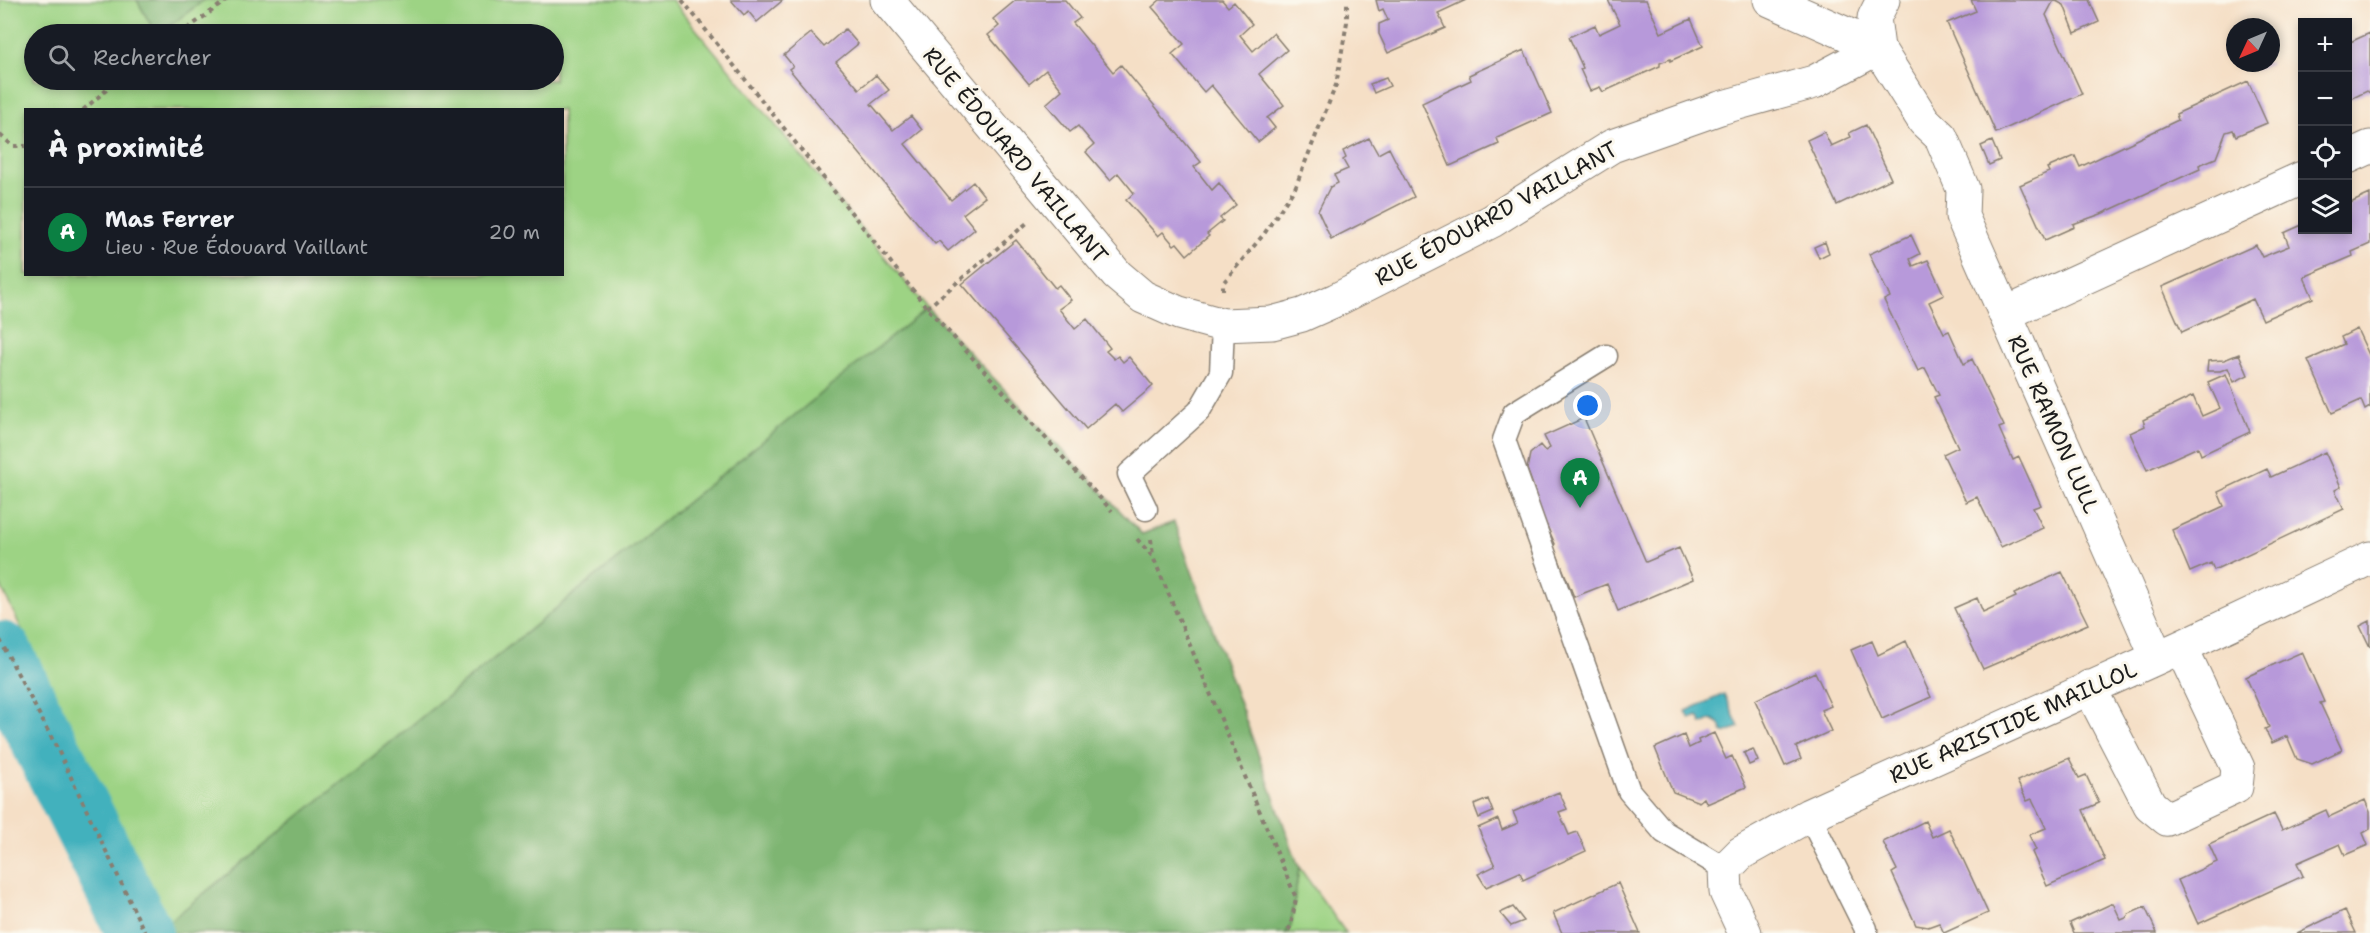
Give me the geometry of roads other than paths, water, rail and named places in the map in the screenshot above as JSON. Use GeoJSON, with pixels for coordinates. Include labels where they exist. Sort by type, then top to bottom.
{"type":"FeatureCollection","features":[{"type":"Feature","properties":{"kind":"street","name":"RUE ÉDOUARD VAILLANT"},"geometry":{"type":"LineString","coordinates":[[887,0],[1117,275],[1143,297],[1179,313],[1223,325],[1272,323],[1302,315],[1492,221],[1611,146],[1720,108],[1814,82],[1878,48]]}},
{"type":"Feature","properties":{"kind":"street"},"geometry":{"type":"LineString","coordinates":[[1770,0],[1878,48]]}},
{"type":"Feature","properties":{"kind":"street"},"geometry":{"type":"LineString","coordinates":[[1878,48],[1874,18],[1884,0]]}},
{"type":"Feature","properties":{"kind":"street","name":"RUE RAMON LULL"},"geometry":{"type":"LineString","coordinates":[[1878,48],[1924,121],[1941,137],[1963,189],[1962,216],[2005,314],[2169,652],[2238,768],[2236,787],[2167,819],[2150,805],[2089,687]]}},
{"type":"Feature","properties":{"kind":"street"},"geometry":{"type":"LineString","coordinates":[[2352,155],[2370,147]]}},
{"type":"Feature","properties":{"kind":"street"},"geometry":{"type":"LineString","coordinates":[[2005,314],[2298,180]]}},
{"type":"Feature","properties":{"kind":"street","name":"RUE ARISTIDE MAILLOL"},"geometry":{"type":"LineString","coordinates":[[1725,869],[1741,853],[1809,815],[2370,558]]}},
{"type":"Feature","properties":{"kind":"street"},"geometry":{"type":"LineString","coordinates":[[1725,869],[1726,892],[1745,933]]}},
{"type":"Feature","properties":{"kind":"lane"},"geometry":{"type":"LineString","coordinates":[[1146,509],[1130,474],[1199,411],[1221,373],[1223,325]]}},
{"type":"Feature","properties":{"kind":"lane"},"geometry":{"type":"LineString","coordinates":[[1606,356],[1514,413],[1504,440],[1629,791],[1664,832],[1725,869]]}},
{"type":"Feature","properties":{"kind":"lane"},"geometry":{"type":"LineString","coordinates":[[1809,815],[1866,933]]}},
{"type":"Feature","properties":{"kind":"water"},"geometry":{"type":"Polygon","coordinates":[[[1724,694],[1739,727],[1724,733],[1719,723],[1712,719],[1702,724],[1698,716],[1690,719],[1686,711],[1724,694]]]}},
{"type":"Feature","properties":{"kind":"waterway"},"geometry":{"type":"LineString","coordinates":[[0,654],[140,933]]}},
{"type":"Feature","properties":{"kind":"place","name":"Mas Ferrer"},"geometry":{"type":"Point","coordinates":[1580,508]}}]}
